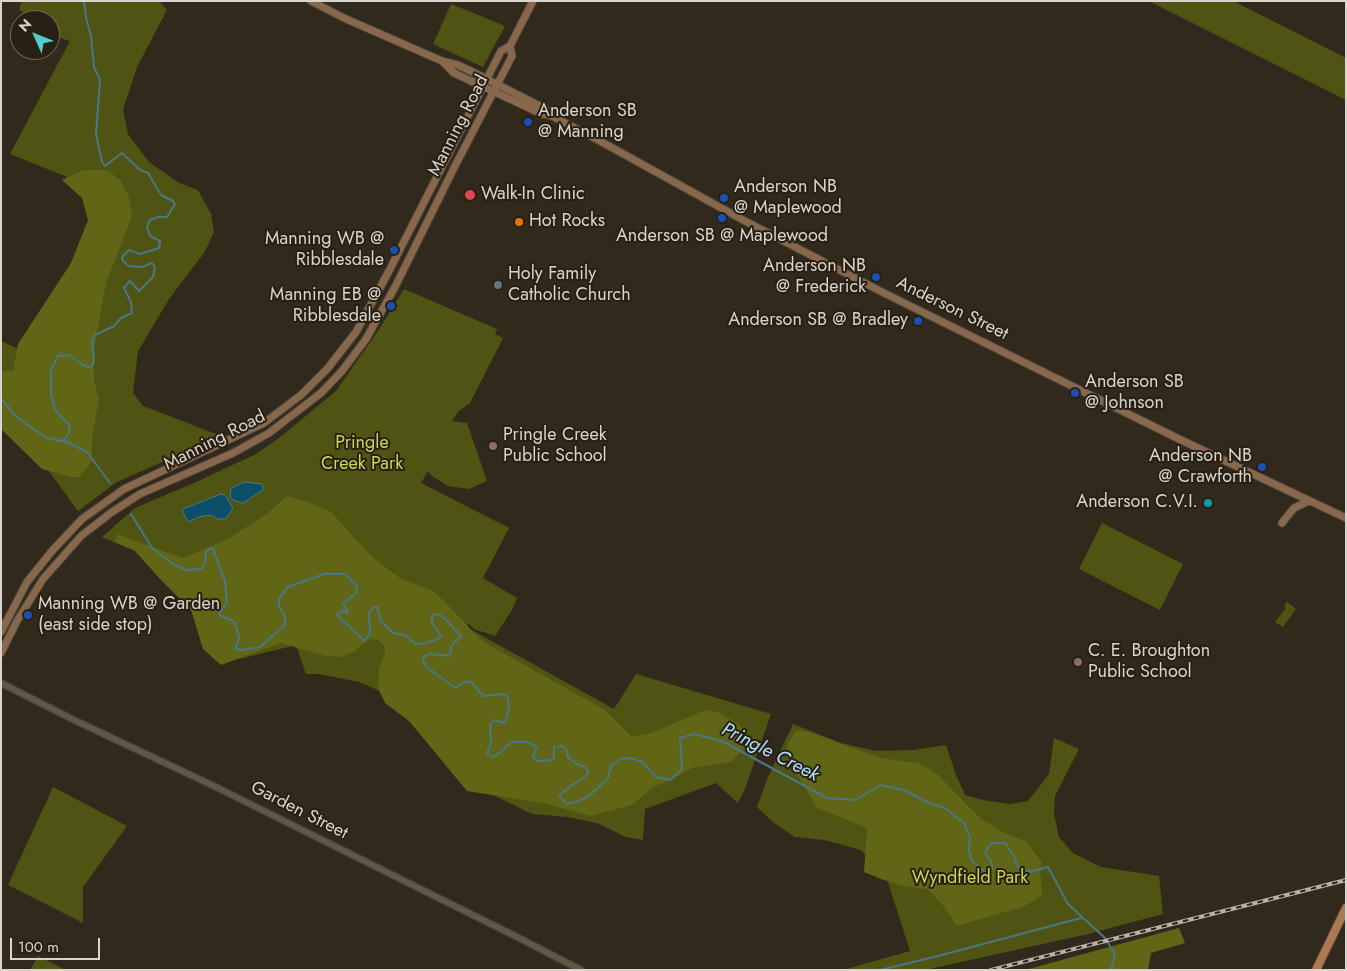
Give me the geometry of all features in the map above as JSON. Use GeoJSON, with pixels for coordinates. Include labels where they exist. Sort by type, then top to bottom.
{"type":"FeatureCollection","features":[{"type":"Feature","properties":{"kind":"main road","name":"Anderson Street"},"geometry":{"type":"LineString","coordinates":[[311,1],[344,18],[442,61],[458,65],[487,78],[546,109],[550,116]]}},
{"type":"Feature","properties":{"kind":"main road","name":"Manning Road"},"geometry":{"type":"LineString","coordinates":[[1,632],[27,582],[52,551],[82,519],[124,489],[264,423],[301,395],[328,368],[356,332],[501,51],[510,46],[533,1]]}},
{"type":"Feature","properties":{"kind":"main road","name":"Manning Road"},"geometry":{"type":"LineString","coordinates":[[1,653],[17,621],[44,579],[81,536],[119,507],[140,494],[233,453],[269,433],[321,393],[342,371],[366,339],[395,288],[512,56],[510,46]]}},
{"type":"Feature","properties":{"kind":"main road","name":"Anderson Street"},"geometry":{"type":"LineString","coordinates":[[442,61],[454,73],[550,116],[600,141],[743,220],[886,294],[1179,440],[1346,518]]}},
{"type":"Feature","properties":{"kind":"main road"},"geometry":{"type":"LineString","coordinates":[[1282,523],[1294,508],[1309,501]]}},
{"type":"Feature","properties":{"kind":"main road"},"geometry":{"type":"LineString","coordinates":[[1316,970],[1346,908]]}},
{"type":"Feature","properties":{"kind":"street","name":"Garden Street"},"geometry":{"type":"LineString","coordinates":[[1,683],[74,720],[216,787],[581,970]]}},
{"type":"Feature","properties":{"kind":"green space"},"geometry":{"type":"Polygon","coordinates":[[[22,1],[159,1],[167,10],[137,67],[123,109],[128,134],[149,162],[179,183],[198,190],[211,214],[214,232],[204,253],[169,299],[138,351],[133,393],[143,406],[221,436],[117,482],[78,511],[19,430],[1,410],[1,341],[30,354],[100,206],[72,179],[10,154],[70,41],[60,38],[60,10],[19,9],[22,1]]]}},
{"type":"Feature","properties":{"kind":"green space"},"geometry":{"type":"Polygon","coordinates":[[[1149,1],[1233,1],[1346,58],[1346,100],[1149,1]]]}},
{"type":"Feature","properties":{"kind":"green space"},"geometry":{"type":"Polygon","coordinates":[[[451,4],[505,26],[483,67],[433,44],[451,4]]]}},
{"type":"Feature","properties":{"kind":"green space"},"geometry":{"type":"Polygon","coordinates":[[[83,170],[107,170],[121,181],[129,197],[132,216],[106,283],[94,350],[94,381],[99,399],[92,438],[92,460],[80,477],[71,477],[42,469],[1,429],[1,371],[13,371],[18,344],[71,263],[88,220],[82,198],[62,180],[83,170]]]}},
{"type":"Feature","properties":{"kind":"green space","name":"Pringle Creek Park"},"geometry":{"type":"Polygon","coordinates":[[[404,289],[497,329],[495,334],[503,338],[470,403],[458,412],[452,421],[467,423],[487,481],[469,489],[448,486],[432,476],[428,471],[421,483],[509,528],[483,578],[517,598],[512,610],[495,636],[474,629],[468,623],[468,628],[614,709],[636,674],[771,714],[745,789],[738,803],[716,783],[645,809],[643,840],[626,837],[597,823],[568,817],[532,814],[491,794],[405,702],[359,682],[319,674],[306,674],[296,645],[239,659],[222,649],[176,575],[139,553],[102,537],[135,508],[256,454],[279,438],[336,391],[378,331],[404,289]]]}},
{"type":"Feature","properties":{"kind":"green space"},"geometry":{"type":"Polygon","coordinates":[[[287,496],[309,502],[331,512],[373,558],[400,578],[433,591],[479,638],[605,710],[632,737],[649,734],[705,710],[720,713],[738,724],[750,736],[746,747],[731,762],[692,768],[673,779],[653,787],[632,805],[591,816],[542,803],[467,791],[409,721],[385,703],[378,688],[379,668],[385,654],[384,646],[378,640],[368,639],[354,652],[341,657],[326,656],[281,643],[221,665],[203,649],[191,610],[134,550],[115,542],[117,534],[183,558],[228,539],[268,513],[287,496]]]}},
{"type":"Feature","properties":{"kind":"green space"},"geometry":{"type":"Polygon","coordinates":[[[1102,523],[1183,564],[1160,610],[1079,569],[1102,523]]]}},
{"type":"Feature","properties":{"kind":"green space"},"geometry":{"type":"Polygon","coordinates":[[[1287,602],[1296,609],[1283,627],[1275,622],[1286,608],[1284,606],[1287,602]]]}},
{"type":"Feature","properties":{"kind":"green space","name":"Wyndfield Park"},"geometry":{"type":"Polygon","coordinates":[[[793,724],[841,743],[876,751],[914,750],[946,745],[965,795],[1010,804],[1028,801],[1049,774],[1054,738],[1079,749],[1055,796],[1054,814],[1059,837],[1073,853],[1101,867],[1159,876],[1163,914],[1088,934],[925,970],[843,970],[910,951],[887,879],[861,850],[824,840],[795,837],[774,823],[757,807],[768,777],[793,724]]]}},
{"type":"Feature","properties":{"kind":"green space"},"geometry":{"type":"Polygon","coordinates":[[[797,730],[809,732],[880,758],[918,763],[937,774],[980,818],[1002,832],[1026,841],[1042,863],[1040,869],[1042,895],[1025,906],[957,926],[942,904],[927,889],[903,886],[864,872],[867,828],[817,808],[787,758],[787,744],[797,730]]]}},
{"type":"Feature","properties":{"kind":"green space"},"geometry":{"type":"Polygon","coordinates":[[[53,787],[127,826],[83,887],[83,923],[8,885],[53,787]]]}},
{"type":"Feature","properties":{"kind":"green space"},"geometry":{"type":"Polygon","coordinates":[[[1179,928],[1185,943],[1151,953],[1148,970],[1025,970],[1179,928]]]}},
{"type":"Feature","properties":{"kind":"green space"},"geometry":{"type":"Polygon","coordinates":[[[38,956],[65,970],[30,970],[38,956]]]}},
{"type":"Feature","properties":{"kind":"water"},"geometry":{"type":"Polygon","coordinates":[[[245,482],[262,484],[264,489],[243,503],[233,500],[230,496],[231,488],[245,482]]]}},
{"type":"Feature","properties":{"kind":"water"},"geometry":{"type":"Polygon","coordinates":[[[221,494],[226,496],[233,509],[225,519],[218,519],[211,515],[199,517],[188,522],[183,509],[221,494]]]}},
{"type":"Feature","properties":{"kind":"waterway","name":"Pringle Creek"},"geometry":{"type":"LineString","coordinates":[[63,441],[69,433],[70,426],[55,410],[51,394],[51,370],[58,356],[69,355],[91,368],[94,361],[92,341],[95,335],[114,326],[121,318],[132,313],[131,302],[124,288],[130,281],[139,291],[153,277],[155,267],[152,263],[142,267],[129,266],[123,261],[122,257],[129,250],[140,254],[159,248],[160,241],[150,236],[147,227],[150,220],[158,217],[167,217],[175,204],[161,195],[148,173],[140,170],[122,153],[105,166],[102,162],[96,134],[100,80],[94,67],[91,36],[84,1]]}},
{"type":"Feature","properties":{"kind":"waterway"},"geometry":{"type":"LineString","coordinates":[[1,399],[17,417],[46,438],[67,442],[87,452],[110,483]]}},
{"type":"Feature","properties":{"kind":"waterway","name":"Pringle Creek"},"geometry":{"type":"LineString","coordinates":[[131,514],[152,548],[173,564],[186,570],[201,569],[205,564],[206,552],[209,549],[213,549],[225,581],[227,602],[219,614],[235,622],[239,638],[235,649],[242,650],[260,647],[285,625],[285,617],[279,606],[279,598],[288,587],[324,574],[345,574],[357,586],[356,593],[343,604],[348,613],[342,611],[337,615],[365,641],[370,633],[369,613],[372,608],[377,607],[381,621],[393,633],[405,635],[416,644],[438,639],[441,636],[432,623],[432,615],[438,614],[443,617],[461,636],[451,646],[450,656],[430,654],[424,657],[423,662],[428,668],[455,688],[466,681],[471,682],[483,696],[502,694],[508,697],[509,707],[505,723],[494,720],[490,725],[491,743],[487,753],[493,757],[513,742],[527,742],[537,747],[533,757],[538,761],[552,760],[554,757],[554,747],[563,746],[567,751],[568,757],[575,763],[585,767],[588,774],[559,795],[566,804],[589,796],[608,778],[611,766],[621,759],[631,758],[642,762],[656,777],[670,780],[682,769],[680,738],[694,734],[722,741],[827,798],[855,800],[881,785],[904,790],[929,803],[945,808],[964,823],[970,838],[969,850],[972,861],[985,872],[992,869],[992,863],[985,853],[991,843],[1005,843],[1014,856],[1017,866],[1030,872],[1048,867],[1068,904],[1106,939],[1115,955],[1111,970]]}},
{"type":"Feature","properties":{"kind":"waterway"},"geometry":{"type":"LineString","coordinates":[[880,970],[1081,918]]}},
{"type":"Feature","properties":{"kind":"railway"},"geometry":{"type":"LineString","coordinates":[[991,970],[1346,880]]}},
{"type":"Feature","properties":{"kind":"place","name":"Anderson SB @ Manning"},"geometry":{"type":"Point","coordinates":[528,122]}},
{"type":"Feature","properties":{"kind":"place","name":"Walk-In Clinic"},"geometry":{"type":"Point","coordinates":[470,195]}},
{"type":"Feature","properties":{"kind":"place","name":"Anderson NB @ Maplewood"},"geometry":{"type":"Point","coordinates":[724,198]}},
{"type":"Feature","properties":{"kind":"place","name":"Anderson SB @ Maplewood"},"geometry":{"type":"Point","coordinates":[722,218]}},
{"type":"Feature","properties":{"kind":"place","name":"Hot Rocks"},"geometry":{"type":"Point","coordinates":[519,222]}},
{"type":"Feature","properties":{"kind":"place","name":"Manning WB @ Ribblesdale"},"geometry":{"type":"Point","coordinates":[394,250]}},
{"type":"Feature","properties":{"kind":"place","name":"Anderson NB @ Frederick"},"geometry":{"type":"Point","coordinates":[876,277]}},
{"type":"Feature","properties":{"kind":"place","name":"Holy Family Catholic Church"},"geometry":{"type":"Point","coordinates":[498,285]}},
{"type":"Feature","properties":{"kind":"place","name":"Manning EB @ Ribblesdale"},"geometry":{"type":"Point","coordinates":[391,306]}},
{"type":"Feature","properties":{"kind":"place","name":"Anderson SB @ Bradley"},"geometry":{"type":"Point","coordinates":[918,321]}},
{"type":"Feature","properties":{"kind":"place","name":"Anderson SB @ Johnson"},"geometry":{"type":"Point","coordinates":[1075,393]}},
{"type":"Feature","properties":{"kind":"place","name":"Pringle Creek Public School"},"geometry":{"type":"Point","coordinates":[493,446]}},
{"type":"Feature","properties":{"kind":"place","name":"Anderson NB @ Crawforth"},"geometry":{"type":"Point","coordinates":[1262,467]}},
{"type":"Feature","properties":{"kind":"place","name":"Anderson C.V.I."},"geometry":{"type":"Point","coordinates":[1208,503]}},
{"type":"Feature","properties":{"kind":"place","name":"Manning WB @ Garden (east side stop)"},"geometry":{"type":"Point","coordinates":[28,615]}},
{"type":"Feature","properties":{"kind":"place","name":"C. E. Broughton Public School"},"geometry":{"type":"Point","coordinates":[1078,662]}}]}
